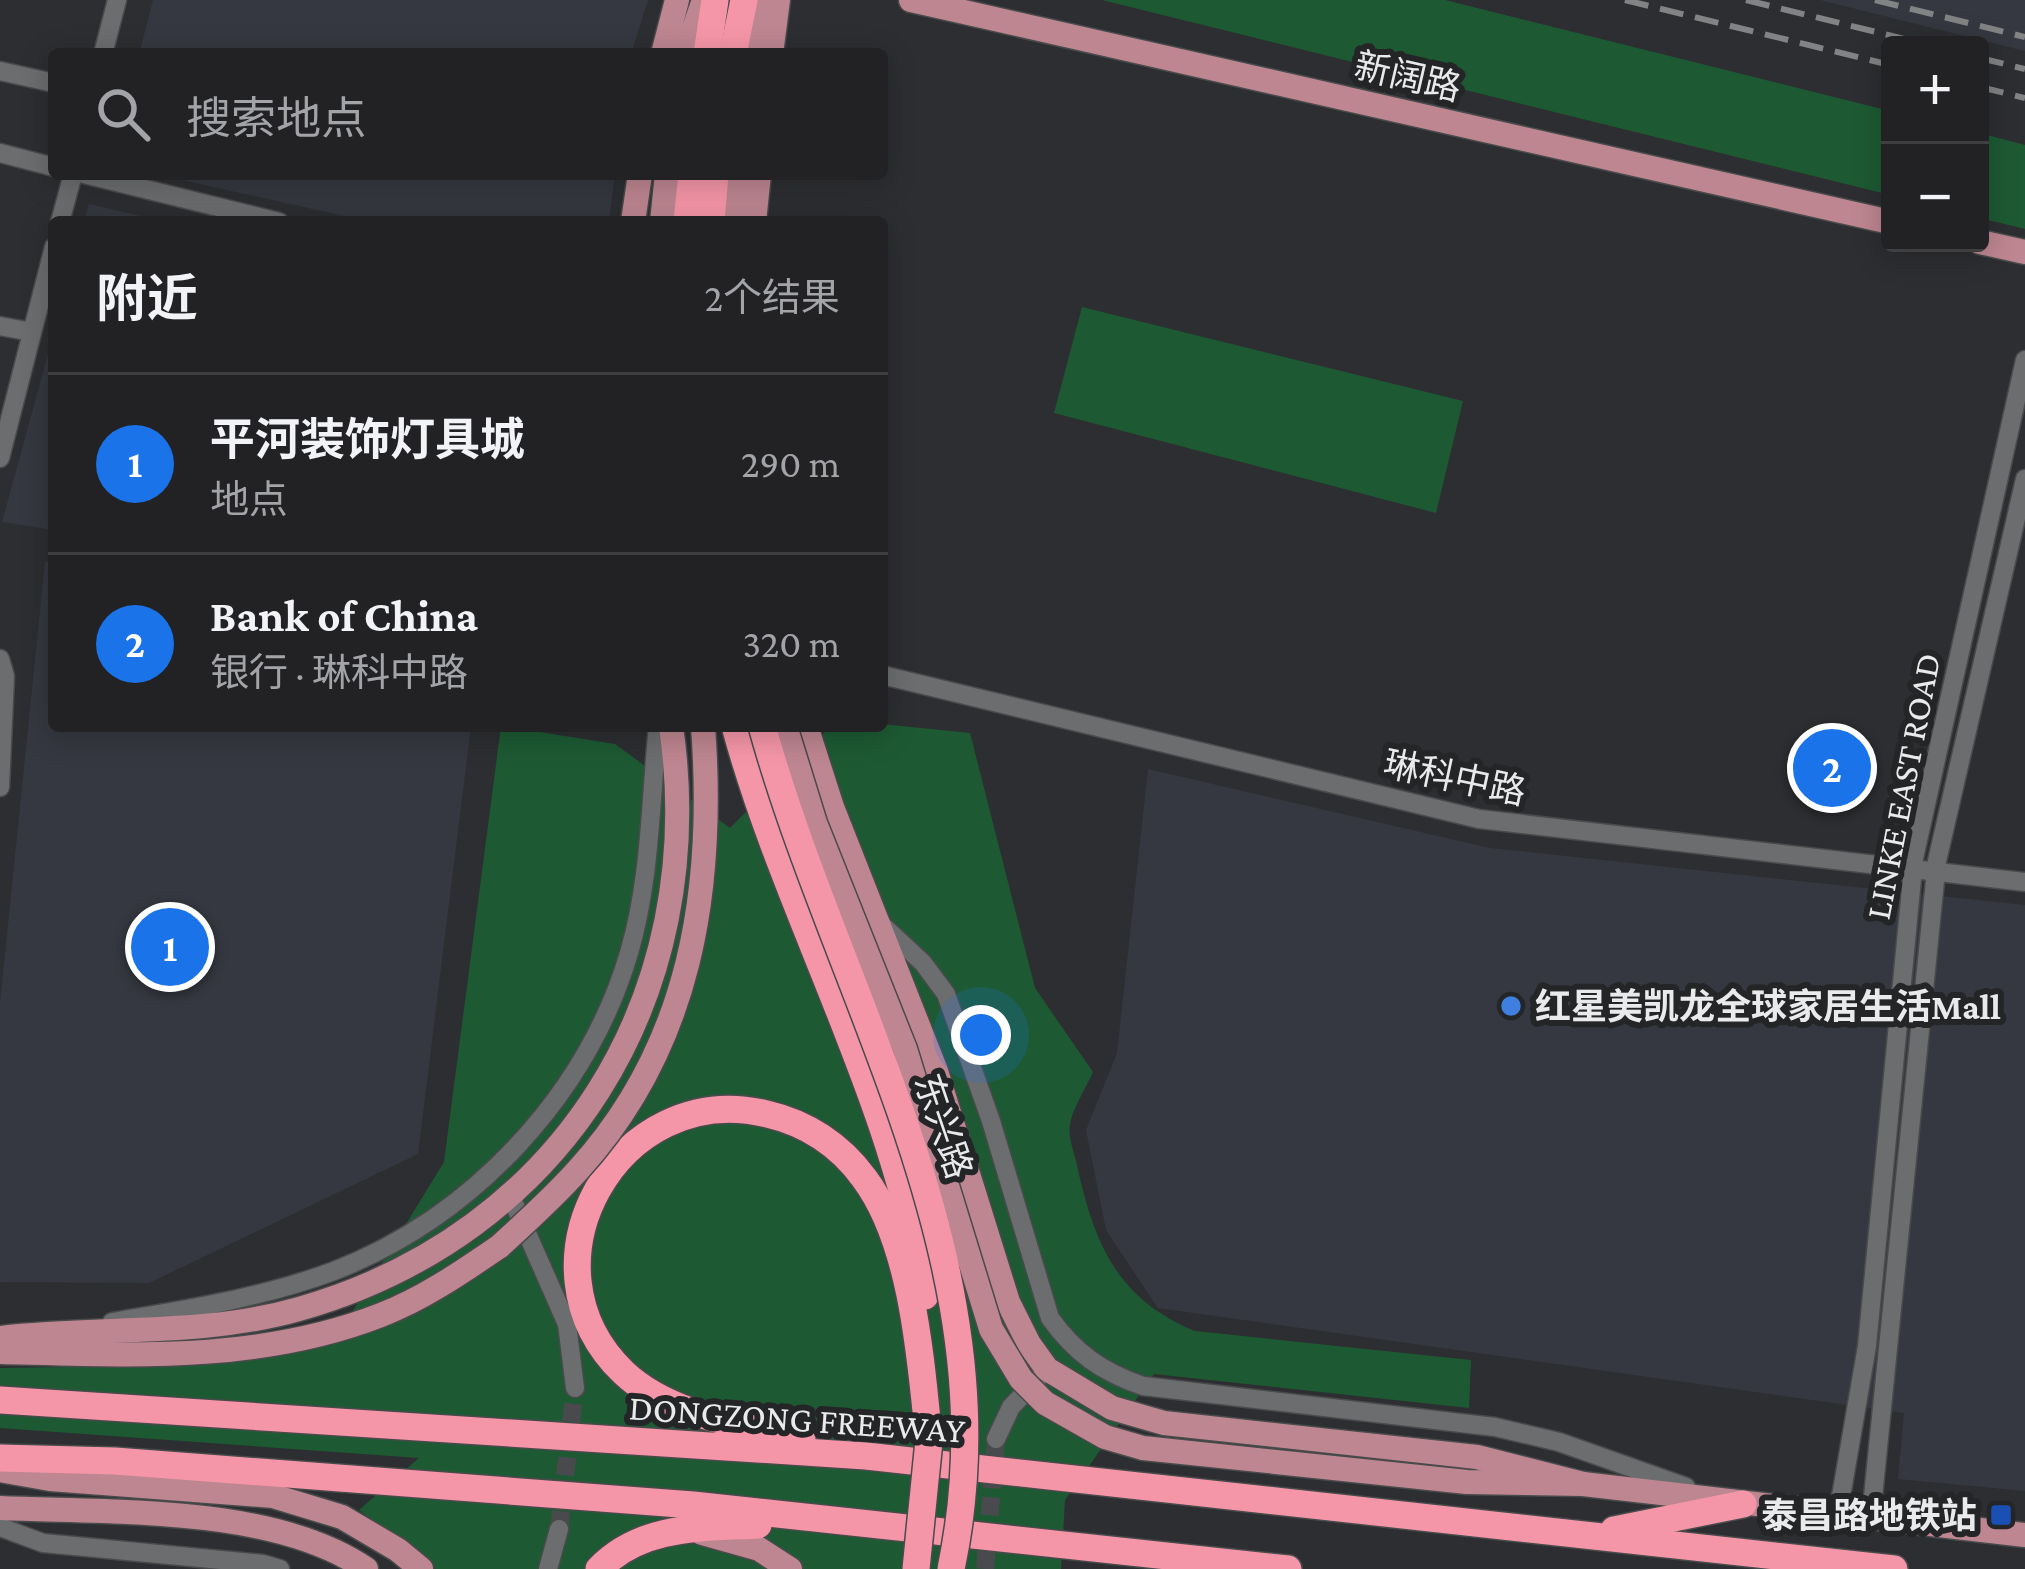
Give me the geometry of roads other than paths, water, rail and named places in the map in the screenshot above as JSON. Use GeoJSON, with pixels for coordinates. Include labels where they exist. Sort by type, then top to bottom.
{"type":"FeatureCollection","features":[{"type":"Feature","properties":{"kind":"highway"},"geometry":{"type":"LineString","coordinates":[[708,48],[715,0]]}},
{"type":"Feature","properties":{"kind":"highway"},"geometry":{"type":"LineString","coordinates":[[734,48],[743,0]]}},
{"type":"Feature","properties":{"kind":"highway"},"geometry":{"type":"LineString","coordinates":[[688,216],[691,180]]}},
{"type":"Feature","properties":{"kind":"highway"},"geometry":{"type":"LineString","coordinates":[[712,216],[714,180]]}},
{"type":"Feature","properties":{"kind":"highway","name":"东兴路"},"geometry":{"type":"LineString","coordinates":[[737,732],[754,793],[882,1129],[911,1220],[926,1295],[929,1441],[916,1569]]}},
{"type":"Feature","properties":{"kind":"highway","name":"东兴路"},"geometry":{"type":"LineString","coordinates":[[764,732],[798,845],[896,1092],[932,1199],[953,1300],[962,1384],[962,1479],[951,1569]]}},
{"type":"Feature","properties":{"kind":"highway"},"geometry":{"type":"LineString","coordinates":[[866,1456],[700,1413],[648,1390],[625,1374],[597,1335],[580,1288],[579,1241],[596,1190],[628,1149],[672,1118],[728,1107],[781,1117],[835,1146],[866,1179],[894,1242],[922,1371],[929,1441]]}},
{"type":"Feature","properties":{"kind":"highway","name":"DONGZONG FREEWAY"},"geometry":{"type":"LineString","coordinates":[[0,1400],[866,1456],[1894,1569]]}},
{"type":"Feature","properties":{"kind":"highway"},"geometry":{"type":"LineString","coordinates":[[0,1458],[139,1463],[849,1521],[1288,1569]]}},
{"type":"Feature","properties":{"kind":"highway"},"geometry":{"type":"LineString","coordinates":[[1586,1536],[1743,1504]]}},
{"type":"Feature","properties":{"kind":"highway"},"geometry":{"type":"LineString","coordinates":[[599,1569],[631,1545],[682,1529],[849,1521]]}},
{"type":"Feature","properties":{"kind":"main road"},"geometry":{"type":"LineString","coordinates":[[664,48],[677,0]]}},
{"type":"Feature","properties":{"kind":"main road"},"geometry":{"type":"LineString","coordinates":[[687,48],[704,0]]}},
{"type":"Feature","properties":{"kind":"main road"},"geometry":{"type":"LineString","coordinates":[[751,48],[756,0]]}},
{"type":"Feature","properties":{"kind":"main road"},"geometry":{"type":"LineString","coordinates":[[772,48],[778,0]]}},
{"type":"Feature","properties":{"kind":"main road","name":"新阔路"},"geometry":{"type":"LineString","coordinates":[[911,0],[1881,219]]}},
{"type":"Feature","properties":{"kind":"main road"},"geometry":{"type":"LineString","coordinates":[[634,216],[639,180]]}},
{"type":"Feature","properties":{"kind":"main road"},"geometry":{"type":"LineString","coordinates":[[663,216],[666,180]]}},
{"type":"Feature","properties":{"kind":"main road"},"geometry":{"type":"LineString","coordinates":[[736,216],[739,180]]}},
{"type":"Feature","properties":{"kind":"main road"},"geometry":{"type":"LineString","coordinates":[[755,216],[758,180]]}},
{"type":"Feature","properties":{"kind":"main road"},"geometry":{"type":"LineString","coordinates":[[1989,244],[2025,252]]}},
{"type":"Feature","properties":{"kind":"main road"},"geometry":{"type":"LineString","coordinates":[[0,1338],[63,1330],[212,1327],[297,1310],[367,1286],[425,1257],[473,1228],[511,1197],[577,1123],[617,1062],[642,1004],[660,944],[674,866],[676,796],[671,732]]}},
{"type":"Feature","properties":{"kind":"main road"},"geometry":{"type":"LineString","coordinates":[[0,1352],[194,1354],[325,1334],[424,1295],[500,1246],[580,1168],[611,1128],[652,1059],[682,989],[703,896],[707,853],[703,732]]}},
{"type":"Feature","properties":{"kind":"main road"},"geometry":{"type":"LineString","coordinates":[[787,732],[815,823],[905,1049],[991,1330],[1021,1379],[1045,1403],[1106,1437],[1143,1448],[1467,1481],[1583,1484],[2025,1535]]}},
{"type":"Feature","properties":{"kind":"main road"},"geometry":{"type":"LineString","coordinates":[[808,732],[832,807],[936,1071],[1008,1302],[1047,1370],[1112,1408],[1164,1423],[1477,1457],[1583,1484]]}},
{"type":"Feature","properties":{"kind":"main road"},"geometry":{"type":"LineString","coordinates":[[0,1470],[50,1479],[273,1496],[363,1528],[421,1569]]}},
{"type":"Feature","properties":{"kind":"main road"},"geometry":{"type":"LineString","coordinates":[[0,1508],[132,1514],[265,1528],[341,1552],[366,1569]]}},
{"type":"Feature","properties":{"kind":"main road"},"geometry":{"type":"LineString","coordinates":[[363,1528],[407,1569]]}},
{"type":"Feature","properties":{"kind":"main road"},"geometry":{"type":"LineString","coordinates":[[682,1529],[759,1550],[790,1569]]}},
{"type":"Feature","properties":{"kind":"main road"},"geometry":{"type":"LineString","coordinates":[[1210,1569],[1244,1564]]}},
{"type":"Feature","properties":{"kind":"street"},"geometry":{"type":"LineString","coordinates":[[105,48],[117,0]]}},
{"type":"Feature","properties":{"kind":"street"},"geometry":{"type":"LineString","coordinates":[[0,70],[48,82]]}},
{"type":"Feature","properties":{"kind":"street"},"geometry":{"type":"LineString","coordinates":[[0,153],[48,165]]}},
{"type":"Feature","properties":{"kind":"street"},"geometry":{"type":"LineString","coordinates":[[62,216],[71,180]]}},
{"type":"Feature","properties":{"kind":"street"},"geometry":{"type":"LineString","coordinates":[[108,180],[254,216]]}},
{"type":"Feature","properties":{"kind":"street"},"geometry":{"type":"LineString","coordinates":[[0,458],[48,270]]}},
{"type":"Feature","properties":{"kind":"street"},"geometry":{"type":"LineString","coordinates":[[0,326],[32,332]]}},
{"type":"Feature","properties":{"kind":"street","name":"LINKE EAST ROAD"},"geometry":{"type":"LineString","coordinates":[[1838,1514],[1867,1346],[1913,863],[2025,360]]}},
{"type":"Feature","properties":{"kind":"street","name":"LINKE EAST ROAD"},"geometry":{"type":"LineString","coordinates":[[1871,1517],[1936,866],[2025,479]]}},
{"type":"Feature","properties":{"kind":"street"},"geometry":{"type":"LineString","coordinates":[[0,658],[5,676],[0,787]]}},
{"type":"Feature","properties":{"kind":"street","name":"琳科中路"},"geometry":{"type":"LineString","coordinates":[[888,666],[1515,816],[1913,863],[2025,882]]}},
{"type":"Feature","properties":{"kind":"street","name":"琳科中路"},"geometry":{"type":"LineString","coordinates":[[888,676],[1479,819],[1913,863]]}},
{"type":"Feature","properties":{"kind":"street"},"geometry":{"type":"LineString","coordinates":[[63,1330],[243,1299],[335,1270],[418,1231],[490,1173],[556,1102],[596,1037],[629,953],[649,865],[658,732]]}},
{"type":"Feature","properties":{"kind":"street","name":"琳科中路"},"geometry":{"type":"LineString","coordinates":[[1936,866],[2025,870]]}},
{"type":"Feature","properties":{"kind":"street"},"geometry":{"type":"LineString","coordinates":[[877,920],[922,962],[946,994],[991,1121],[1050,1318],[1064,1339],[1100,1369],[1143,1386],[1496,1427],[1558,1442],[1743,1504]]}},
{"type":"Feature","properties":{"kind":"street"},"geometry":{"type":"LineString","coordinates":[[511,1197],[567,1324],[575,1388]]}},
{"type":"Feature","properties":{"kind":"street"},"geometry":{"type":"LineString","coordinates":[[996,1438],[1011,1407],[1047,1370]]}},
{"type":"Feature","properties":{"kind":"street"},"geometry":{"type":"LineString","coordinates":[[0,1527],[44,1543],[280,1569]]}},
{"type":"Feature","properties":{"kind":"street"},"geometry":{"type":"LineString","coordinates":[[548,1569],[559,1529]]}},
{"type":"Feature","properties":{"kind":"tunnel"},"geometry":{"type":"LineString","coordinates":[[559,1529],[575,1388]]}},
{"type":"Feature","properties":{"kind":"tunnel"},"geometry":{"type":"LineString","coordinates":[[985,1569],[996,1439]]}},
{"type":"Feature","properties":{"kind":"railway"},"geometry":{"type":"LineString","coordinates":[[1625,0],[1881,63]]}},
{"type":"Feature","properties":{"kind":"railway"},"geometry":{"type":"LineString","coordinates":[[1746,0],[1892,36]]}},
{"type":"Feature","properties":{"kind":"railway"},"geometry":{"type":"LineString","coordinates":[[1875,0],[2025,37]]}},
{"type":"Feature","properties":{"kind":"railway"},"geometry":{"type":"LineString","coordinates":[[1989,60],[2025,69]]}},
{"type":"Feature","properties":{"kind":"railway"},"geometry":{"type":"LineString","coordinates":[[1989,89],[2025,98]]}},
{"type":"Feature","properties":{"kind":"place","name":"Bank of China"},"geometry":{"type":"Point","coordinates":[1832,768]}},
{"type":"Feature","properties":{"kind":"place","name":"平河装饰灯具城"},"geometry":{"type":"Point","coordinates":[170,947]}},
{"type":"Feature","properties":{"kind":"place","name":"红星美凯龙全球家居生活Mall"},"geometry":{"type":"Point","coordinates":[1511,1006]}},
{"type":"Feature","properties":{"kind":"place","name":"泰昌路地铁站"},"geometry":{"type":"Point","coordinates":[2001,1515]}}]}
